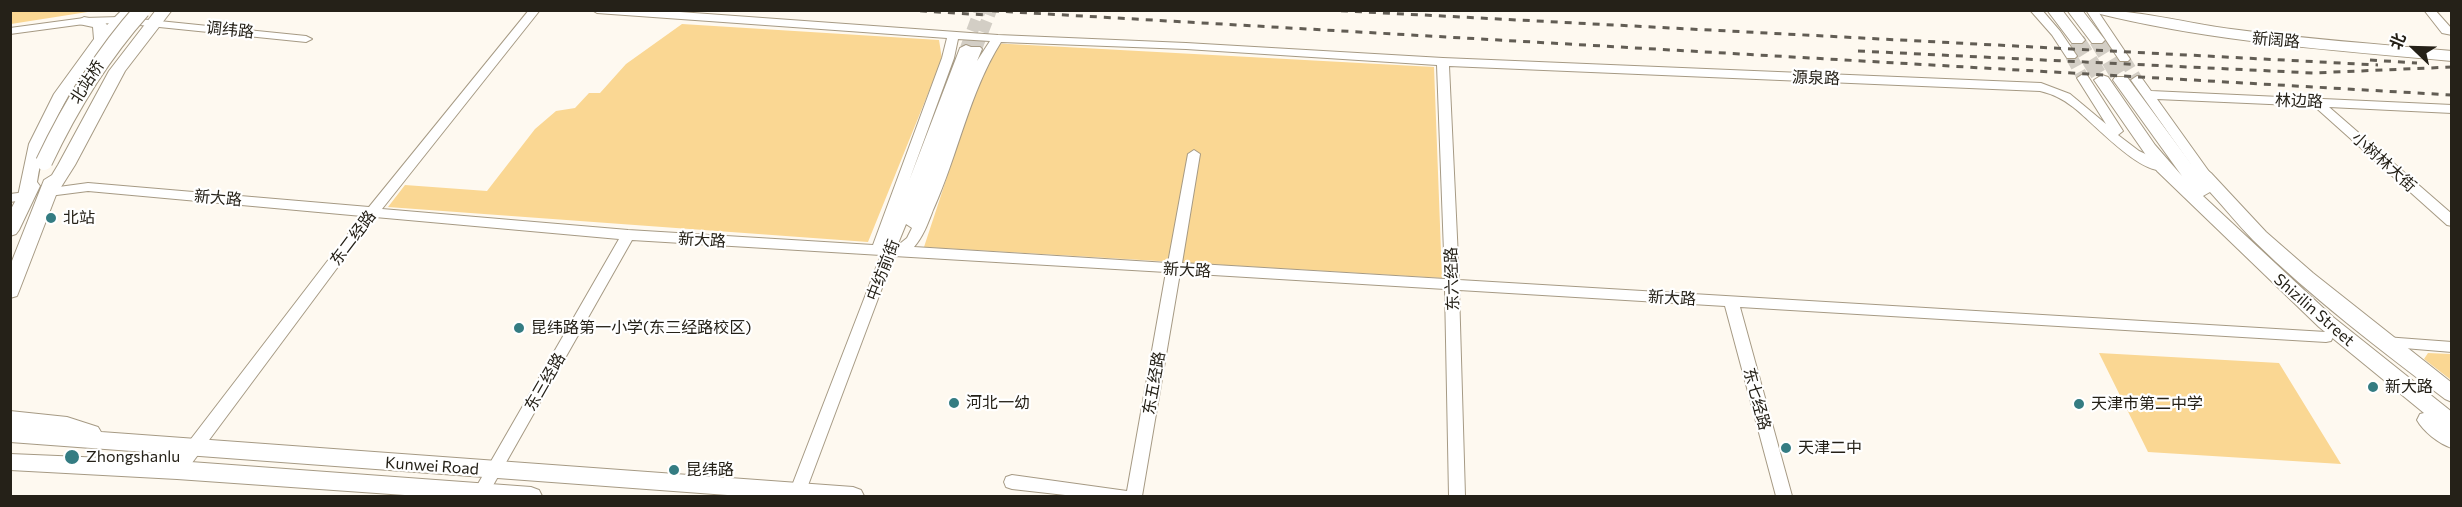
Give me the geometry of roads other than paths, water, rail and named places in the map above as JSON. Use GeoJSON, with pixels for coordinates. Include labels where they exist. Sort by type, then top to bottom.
{"type":"FeatureCollection","features":[{"type":"Feature","properties":{"kind":"highway","name":"新阔路"},"geometry":{"type":"LineString","coordinates":[[2102,10],[2190,30],[2451,56]]}},
{"type":"Feature","properties":{"kind":"highway","name":"新阔路"},"geometry":{"type":"LineString","coordinates":[[2139,10],[2225,24],[2451,45]]}},
{"type":"Feature","properties":{"kind":"main road"},"geometry":{"type":"LineString","coordinates":[[2054,10],[2077,40]]}},
{"type":"Feature","properties":{"kind":"main road"},"geometry":{"type":"LineString","coordinates":[[2074,10],[2097,40]]}},
{"type":"Feature","properties":{"kind":"main road"},"geometry":{"type":"LineString","coordinates":[[10,291],[49,192],[68,166],[112,78],[154,13]]}},
{"type":"Feature","properties":{"kind":"main road","name":"北站桥"},"geometry":{"type":"LineString","coordinates":[[51,161],[78,93],[93,69],[119,36],[154,13]]}},
{"type":"Feature","properties":{"kind":"main road"},"geometry":{"type":"LineString","coordinates":[[10,230],[18,197],[46,126],[76,71],[120,14]]}},
{"type":"Feature","properties":{"kind":"main road"},"geometry":{"type":"LineString","coordinates":[[84,21],[99,24],[102,32],[101,38]]}},
{"type":"Feature","properties":{"kind":"main road"},"geometry":{"type":"LineString","coordinates":[[2102,80],[2168,159],[2259,235],[2334,302],[2451,394]]}},
{"type":"Feature","properties":{"kind":"main road"},"geometry":{"type":"LineString","coordinates":[[2129,80],[2168,159],[2176,190],[2193,212],[2242,262],[2326,337],[2451,440]]}},
{"type":"Feature","properties":{"kind":"main road"},"geometry":{"type":"LineString","coordinates":[[2168,159],[2198,185]]}},
{"type":"Feature","properties":{"kind":"main road"},"geometry":{"type":"LineString","coordinates":[[49,192],[51,161]]}},
{"type":"Feature","properties":{"kind":"main road"},"geometry":{"type":"LineString","coordinates":[[18,197],[51,161]]}},
{"type":"Feature","properties":{"kind":"main road","name":"Shizilin Street"},"geometry":{"type":"LineString","coordinates":[[2198,185],[2242,235],[2311,300],[2451,413]]}},
{"type":"Feature","properties":{"kind":"main road","name":"Shizilin Street"},"geometry":{"type":"LineString","coordinates":[[2198,185],[2279,280],[2451,424]]}},
{"type":"Feature","properties":{"kind":"main road"},"geometry":{"type":"LineString","coordinates":[[10,419],[68,425],[110,441]]}},
{"type":"Feature","properties":{"kind":"main road","name":"Kunwei Road"},"geometry":{"type":"LineString","coordinates":[[10,434],[797,494],[854,496]]}},
{"type":"Feature","properties":{"kind":"main road","name":"Kunwei Road"},"geometry":{"type":"LineString","coordinates":[[15,462],[177,470],[480,495],[531,496]]}},
{"type":"Feature","properties":{"kind":"street","name":"东二经路"},"geometry":{"type":"LineString","coordinates":[[177,470],[373,211],[535,10]]}},
{"type":"Feature","properties":{"kind":"street","name":"源泉路"},"geometry":{"type":"LineString","coordinates":[[597,10],[998,38],[1186,46],[1443,62],[2041,87],[2056,90],[2071,98],[2128,149],[2145,160],[2168,159]]}},
{"type":"Feature","properties":{"kind":"street"},"geometry":{"type":"LineString","coordinates":[[2035,10],[2056,33],[2071,56]]}},
{"type":"Feature","properties":{"kind":"street"},"geometry":{"type":"LineString","coordinates":[[2091,10],[2124,58]]}},
{"type":"Feature","properties":{"kind":"street"},"geometry":{"type":"LineString","coordinates":[[2429,10],[2446,31],[2451,32]]}},
{"type":"Feature","properties":{"kind":"street","name":"调纬路"},"geometry":{"type":"LineString","coordinates":[[10,31],[100,20],[120,14],[154,13],[306,39]]}},
{"type":"Feature","properties":{"kind":"street"},"geometry":{"type":"LineString","coordinates":[[889,252],[953,35]]}},
{"type":"Feature","properties":{"kind":"street"},"geometry":{"type":"LineString","coordinates":[[889,252],[913,240],[933,196],[982,63],[998,38]]}},
{"type":"Feature","properties":{"kind":"street","name":"中纺前街"},"geometry":{"type":"LineString","coordinates":[[797,494],[889,252],[971,48]]}},
{"type":"Feature","properties":{"kind":"street","name":"东六经路"},"geometry":{"type":"LineString","coordinates":[[1443,62],[1457,496]]}},
{"type":"Feature","properties":{"kind":"street"},"geometry":{"type":"LineString","coordinates":[[2083,78],[2112,125],[2133,148],[2168,159]]}},
{"type":"Feature","properties":{"kind":"street"},"geometry":{"type":"LineString","coordinates":[[2129,80],[2147,95],[2198,185]]}},
{"type":"Feature","properties":{"kind":"street","name":"林边路"},"geometry":{"type":"LineString","coordinates":[[2147,95],[2451,109]]}},
{"type":"Feature","properties":{"kind":"street","name":"小树林大街"},"geometry":{"type":"LineString","coordinates":[[2316,102],[2451,222]]}},
{"type":"Feature","properties":{"kind":"street","name":"东五经路"},"geometry":{"type":"LineString","coordinates":[[1134,496],[1194,154]]}},
{"type":"Feature","properties":{"kind":"street","name":"新大路"},"geometry":{"type":"LineString","coordinates":[[49,192],[88,187],[628,235],[2326,337]]}},
{"type":"Feature","properties":{"kind":"street","name":"东三经路"},"geometry":{"type":"LineString","coordinates":[[480,495],[628,235]]}},
{"type":"Feature","properties":{"kind":"street","name":"东七经路"},"geometry":{"type":"LineString","coordinates":[[1731,301],[1784,496]]}},
{"type":"Feature","properties":{"kind":"street"},"geometry":{"type":"LineString","coordinates":[[2383,342],[2451,347]]}},
{"type":"Feature","properties":{"kind":"street"},"geometry":{"type":"LineString","coordinates":[[1012,482],[1122,496]]}},
{"type":"Feature","properties":{"kind":"tunnel"},"geometry":{"type":"LineString","coordinates":[[966,48],[980,10]]}},
{"type":"Feature","properties":{"kind":"tunnel"},"geometry":{"type":"LineString","coordinates":[[976,49],[991,10]]}},
{"type":"Feature","properties":{"kind":"tunnel"},"geometry":{"type":"LineString","coordinates":[[2077,40],[2102,80]]}},
{"type":"Feature","properties":{"kind":"tunnel"},"geometry":{"type":"LineString","coordinates":[[2097,40],[2121,80]]}},
{"type":"Feature","properties":{"kind":"tunnel"},"geometry":{"type":"LineString","coordinates":[[2071,56],[2083,78]]}},
{"type":"Feature","properties":{"kind":"tunnel"},"geometry":{"type":"LineString","coordinates":[[2124,59],[2137,80]]}},
{"type":"Feature","properties":{"kind":"railway"},"geometry":{"type":"LineString","coordinates":[[906,10],[986,15]]}},
{"type":"Feature","properties":{"kind":"railway"},"geometry":{"type":"LineString","coordinates":[[978,10],[2452,95]]}},
{"type":"Feature","properties":{"kind":"railway"},"geometry":{"type":"LineString","coordinates":[[1327,10],[2378,65]]}},
{"type":"Feature","properties":{"kind":"railway"},"geometry":{"type":"LineString","coordinates":[[1858,51],[2313,73],[2452,67]]}},
{"type":"Feature","properties":{"kind":"railway"},"geometry":{"type":"LineString","coordinates":[[2370,60],[2417,63]]}},
{"type":"Feature","properties":{"kind":"place","name":"北站"},"geometry":{"type":"Point","coordinates":[51,218]}},
{"type":"Feature","properties":{"kind":"place","name":"昆纬路第一小学(东三经路校区)"},"geometry":{"type":"Point","coordinates":[519,328]}},
{"type":"Feature","properties":{"kind":"place","name":"新大路"},"geometry":{"type":"Point","coordinates":[2373,387]}},
{"type":"Feature","properties":{"kind":"place","name":"河北一幼"},"geometry":{"type":"Point","coordinates":[954,403]}},
{"type":"Feature","properties":{"kind":"place","name":"天津市第二中学"},"geometry":{"type":"Point","coordinates":[2079,404]}},
{"type":"Feature","properties":{"kind":"place","name":"天津二中"},"geometry":{"type":"Point","coordinates":[1786,448]}},
{"type":"Feature","properties":{"kind":"place","name":"Zhongshanlu"},"geometry":{"type":"Point","coordinates":[72,457]}},
{"type":"Feature","properties":{"kind":"place","name":"昆纬路"},"geometry":{"type":"Point","coordinates":[674,470]}}]}
